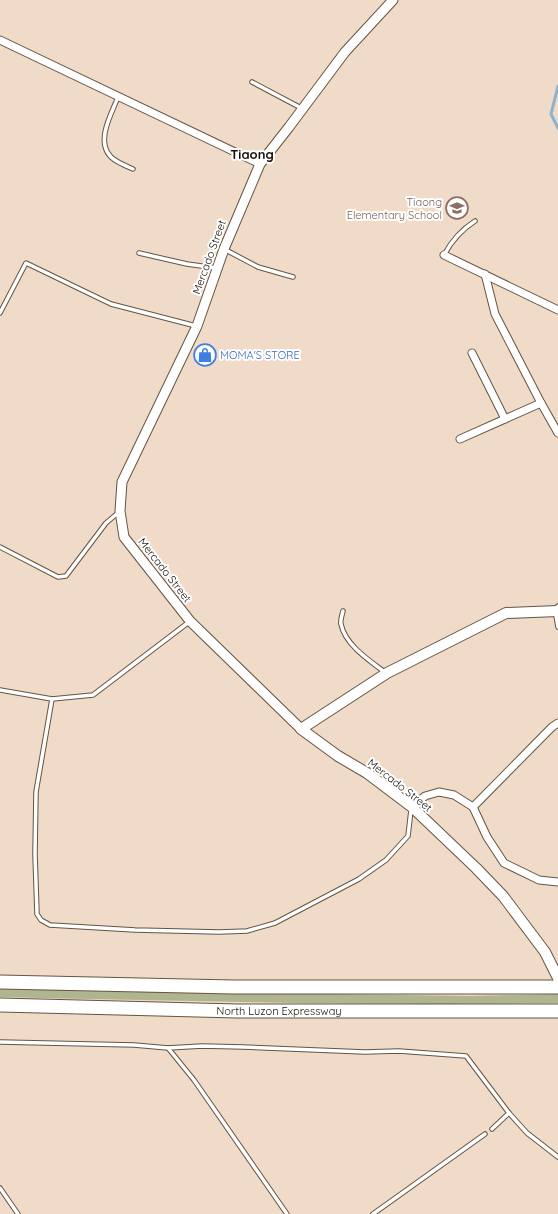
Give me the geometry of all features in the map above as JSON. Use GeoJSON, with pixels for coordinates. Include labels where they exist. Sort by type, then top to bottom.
{"type":"FeatureCollection","features":[{"type":"Feature","properties":{"kind":"highway"},"geometry":{"type":"LineString","coordinates":[[0,982],[234,987],[558,987]]}},
{"type":"Feature","properties":{"kind":"highway","name":"North Luzon Expressway"},"geometry":{"type":"LineString","coordinates":[[0,1005],[245,1011],[558,1011]]}},
{"type":"Feature","properties":{"kind":"main road"},"geometry":{"type":"LineString","coordinates":[[301,729],[387,673],[506,613],[557,609]]}},
{"type":"Feature","properties":{"kind":"main road","name":"Mercado Street"},"geometry":{"type":"LineString","coordinates":[[301,729],[338,756],[367,773],[412,807],[476,868],[498,891],[545,952],[558,978]]}},
{"type":"Feature","properties":{"kind":"street","name":"Mercado Street"},"geometry":{"type":"LineString","coordinates":[[301,729],[190,622],[124,537],[120,511],[122,482],[197,326],[216,268],[260,164],[345,52],[393,0]]}},
{"type":"Feature","properties":{"kind":"street"},"geometry":{"type":"LineString","coordinates":[[0,40],[260,164]]}},
{"type":"Feature","properties":{"kind":"street"},"geometry":{"type":"LineString","coordinates":[[444,255],[558,310]]}},
{"type":"Feature","properties":{"kind":"street"},"geometry":{"type":"LineString","coordinates":[[485,274],[495,314],[558,433]]}},
{"type":"Feature","properties":{"kind":"street"},"geometry":{"type":"LineString","coordinates":[[472,353],[505,418]]}},
{"type":"Feature","properties":{"kind":"street"},"geometry":{"type":"LineString","coordinates":[[460,439],[541,403]]}},
{"type":"Feature","properties":{"kind":"street"},"geometry":{"type":"LineString","coordinates":[[473,807],[552,727],[558,723]]}},
{"type":"Feature","properties":{"kind":"street"},"geometry":{"type":"LineString","coordinates":[[412,807],[425,796],[439,792],[454,795],[473,807],[487,836],[504,863],[539,880],[558,882]]}},
{"type":"Feature","properties":{"kind":"lane"},"geometry":{"type":"LineString","coordinates":[[252,82],[303,109]]}},
{"type":"Feature","properties":{"kind":"lane"},"geometry":{"type":"LineString","coordinates":[[118,97],[104,139],[106,148],[111,157],[133,169]]}},
{"type":"Feature","properties":{"kind":"lane"},"geometry":{"type":"LineString","coordinates":[[444,255],[458,234],[475,221]]}},
{"type":"Feature","properties":{"kind":"lane"},"geometry":{"type":"LineString","coordinates":[[224,249],[258,267],[293,276]]}},
{"type":"Feature","properties":{"kind":"lane"},"geometry":{"type":"LineString","coordinates":[[140,253],[187,264],[216,268]]}},
{"type":"Feature","properties":{"kind":"lane"},"geometry":{"type":"LineString","coordinates":[[0,313],[26,263],[111,304],[197,326]]}},
{"type":"Feature","properties":{"kind":"lane"},"geometry":{"type":"LineString","coordinates":[[0,547],[58,577],[66,576],[106,523],[120,511]]}},
{"type":"Feature","properties":{"kind":"lane"},"geometry":{"type":"LineString","coordinates":[[557,609],[558,627]]}},
{"type":"Feature","properties":{"kind":"lane"},"geometry":{"type":"LineString","coordinates":[[343,612],[341,624],[349,642],[364,657],[387,673]]}},
{"type":"Feature","properties":{"kind":"lane"},"geometry":{"type":"LineString","coordinates":[[0,690],[52,699],[93,695],[190,622]]}},
{"type":"Feature","properties":{"kind":"lane"},"geometry":{"type":"LineString","coordinates":[[52,699],[36,792],[35,854],[37,914],[41,920],[50,925],[135,930],[219,932],[247,931],[275,923],[359,879],[386,860],[408,836],[412,807]]}},
{"type":"Feature","properties":{"kind":"lane"},"geometry":{"type":"LineString","coordinates":[[0,1042],[134,1045],[168,1048],[202,1046],[296,1048],[365,1052],[399,1051],[466,1056],[509,1113],[527,1133],[558,1157]]}},
{"type":"Feature","properties":{"kind":"lane"},"geometry":{"type":"LineString","coordinates":[[168,1048],[194,1080],[287,1214]]}},
{"type":"Feature","properties":{"kind":"lane"},"geometry":{"type":"LineString","coordinates":[[492,1129],[509,1113]]}},
{"type":"Feature","properties":{"kind":"lane"},"geometry":{"type":"LineString","coordinates":[[373,1214],[485,1134]]}},
{"type":"Feature","properties":{"kind":"lane"},"geometry":{"type":"LineString","coordinates":[[0,1188],[18,1214]]}},
{"type":"Feature","properties":{"kind":"green space"},"geometry":{"type":"Polygon","coordinates":[[[0,989],[470,996],[558,994],[558,1003],[349,1003],[0,997],[0,989]]]}},
{"type":"Feature","properties":{"kind":"waterway"},"geometry":{"type":"LineString","coordinates":[[558,86],[551,114],[558,128]]}},
{"type":"Feature","properties":{"kind":"place","name":"Tiaong Elementary School"},"geometry":{"type":"Point","coordinates":[457,208]}},
{"type":"Feature","properties":{"kind":"place","name":"MOMA'S STORE"},"geometry":{"type":"Point","coordinates":[205,355]}},
{"type":"Feature","properties":{"kind":"district","name":"Tiaong"},"geometry":{"type":"Point","coordinates":[252,154]}}]}
